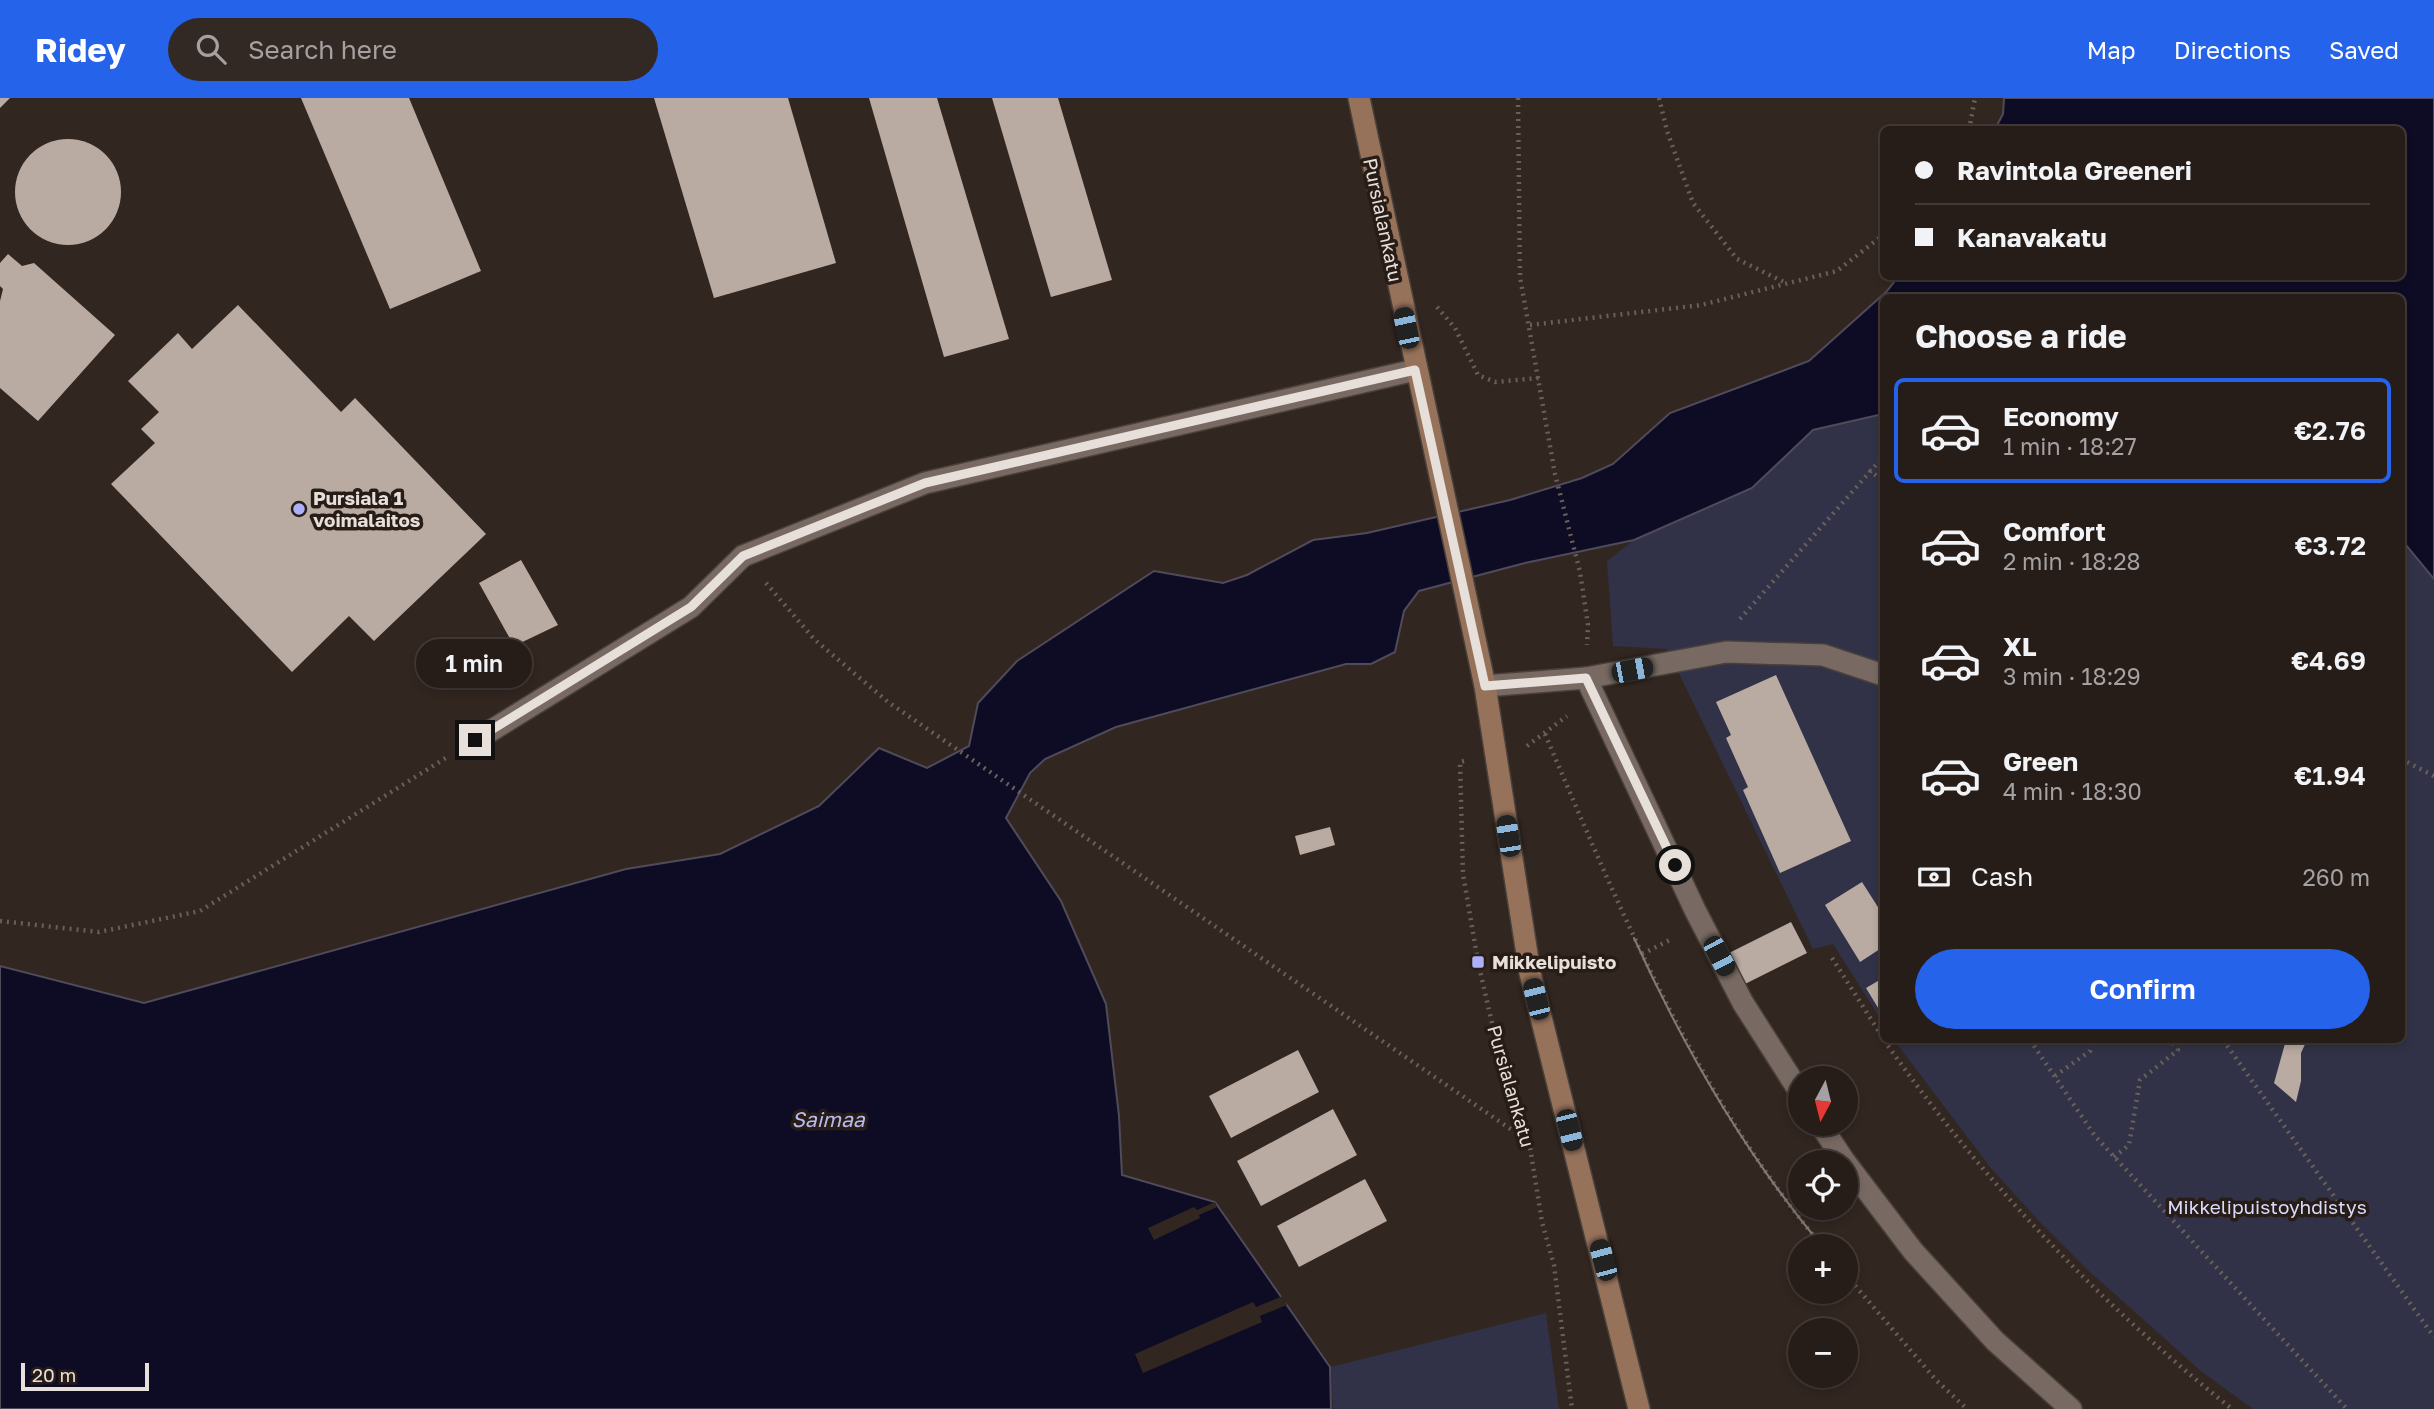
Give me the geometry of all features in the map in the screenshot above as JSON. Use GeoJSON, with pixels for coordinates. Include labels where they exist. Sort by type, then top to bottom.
{"type":"FeatureCollection","features":[{"type":"Feature","properties":{"kind":"street","name":"Pursialankatu"},"geometry":{"type":"LineString","coordinates":[[1359,98],[1415,370],[1485,686],[1530,973],[1639,1409]]}},
{"type":"Feature","properties":{"kind":"street"},"geometry":{"type":"LineString","coordinates":[[475,740],[691,607],[743,556],[925,483],[1415,370]]}},
{"type":"Feature","properties":{"kind":"street"},"geometry":{"type":"LineString","coordinates":[[1485,686],[1586,678],[1726,652],[1823,655],[1880,674]]}},
{"type":"Feature","properties":{"kind":"street"},"geometry":{"type":"LineString","coordinates":[[1586,678],[1701,921],[1743,1003],[1788,1074]]}},
{"type":"Feature","properties":{"kind":"street"},"geometry":{"type":"LineString","coordinates":[[1858,1179],[1913,1251],[1995,1341],[2071,1409]]}},
{"type":"Feature","properties":{"kind":"path"},"geometry":{"type":"LineString","coordinates":[[1518,98],[1520,277],[1556,474],[1580,572],[1588,625],[1586,678]]}},
{"type":"Feature","properties":{"kind":"path"},"geometry":{"type":"LineString","coordinates":[[1660,98],[1667,131],[1693,203],[1737,258],[1786,283]]}},
{"type":"Feature","properties":{"kind":"path"},"geometry":{"type":"LineString","coordinates":[[1970,126],[1975,98]]}},
{"type":"Feature","properties":{"kind":"path"},"geometry":{"type":"LineString","coordinates":[[1530,326],[1701,305],[1836,271],[1880,237]]}},
{"type":"Feature","properties":{"kind":"path"},"geometry":{"type":"LineString","coordinates":[[1402,307],[1433,303],[1445,313],[1478,375],[1494,382],[1539,378]]}},
{"type":"Feature","properties":{"kind":"path"},"geometry":{"type":"LineString","coordinates":[[1726,652],[1730,631],[1880,460]]}},
{"type":"Feature","properties":{"kind":"path"},"geometry":{"type":"LineString","coordinates":[[1869,470],[1880,479]]}},
{"type":"Feature","properties":{"kind":"path"},"geometry":{"type":"LineString","coordinates":[[743,556],[814,639],[888,702],[1529,1141]]}},
{"type":"Feature","properties":{"kind":"path"},"geometry":{"type":"LineString","coordinates":[[1545,734],[1629,925],[1677,1024],[1757,1157],[1813,1234]]}},
{"type":"Feature","properties":{"kind":"path"},"geometry":{"type":"LineString","coordinates":[[0,921],[99,932],[200,911],[475,740]]}},
{"type":"Feature","properties":{"kind":"path"},"geometry":{"type":"LineString","coordinates":[[2405,761],[2434,776]]}},
{"type":"Feature","properties":{"kind":"path","name":"Pursialankatu"},"geometry":{"type":"LineString","coordinates":[[1460,762],[1462,874],[1500,1058],[1529,1141],[1542,1222],[1554,1265],[1572,1409]]}},
{"type":"Feature","properties":{"kind":"path"},"geometry":{"type":"LineString","coordinates":[[1832,958],[1880,1033]]}},
{"type":"Feature","properties":{"kind":"path"},"geometry":{"type":"LineString","coordinates":[[1887,1043],[1981,1168],[2054,1251],[2137,1330],[2232,1409]]}},
{"type":"Feature","properties":{"kind":"path"},"geometry":{"type":"LineString","coordinates":[[2032,1043],[2095,1136],[2347,1409]]}},
{"type":"Feature","properties":{"kind":"path"},"geometry":{"type":"LineString","coordinates":[[2054,1076],[2090,1051],[2091,1043]]}},
{"type":"Feature","properties":{"kind":"path"},"geometry":{"type":"LineString","coordinates":[[2114,1157],[2129,1145],[2140,1080],[2178,1050],[2173,1043]]}},
{"type":"Feature","properties":{"kind":"path"},"geometry":{"type":"LineString","coordinates":[[2225,1043],[2434,1337]]}},
{"type":"Feature","properties":{"kind":"path"},"geometry":{"type":"LineString","coordinates":[[1858,1289],[1936,1380],[1967,1409]]}},
{"type":"Feature","properties":{"kind":"green space"},"geometry":{"type":"Polygon","coordinates":[[[1880,415],[1880,1018],[1833,944],[1813,949],[1667,649],[1613,646],[1607,561],[1634,540],[1752,488],[1813,430],[1880,415]]]}},
{"type":"Feature","properties":{"kind":"green space","name":"Mikkelipuistoyhdistys"},"geometry":{"type":"Polygon","coordinates":[[[2405,544],[2434,579],[2434,1409],[2253,1409],[2202,1372],[2090,1272],[1990,1167],[1896,1043],[2405,1043],[2405,544]]]}},
{"type":"Feature","properties":{"kind":"green space"},"geometry":{"type":"Polygon","coordinates":[[[1546,1313],[1559,1409],[1333,1409],[1331,1367],[1546,1313]]]}},
{"type":"Feature","properties":{"kind":"water","name":"Saimaa"},"geometry":{"type":"Polygon","coordinates":[[[2004,98],[2434,98],[2434,579],[2405,544],[2405,294],[1884,294],[1896,280],[2405,280],[2405,126],[1997,126],[2003,114],[2004,98]]]}},
{"type":"Feature","properties":{"kind":"water","name":"Saimaa"},"geometry":{"type":"Polygon","coordinates":[[[1880,297],[1880,415],[1813,430],[1752,488],[1634,540],[1525,563],[1419,591],[1404,611],[1395,652],[1371,664],[1346,664],[1116,727],[1045,759],[1030,773],[1006,818],[1061,901],[1106,1004],[1119,1116],[1122,1175],[1215,1202],[1330,1367],[1331,1409],[0,1409],[0,966],[144,1003],[626,869],[720,854],[819,806],[879,748],[927,768],[969,746],[978,703],[1017,661],[1154,571],[1223,583],[1247,575],[1313,540],[1367,533],[1510,500],[1582,478],[1613,464],[1670,413],[1809,361],[1880,297]]]}},
{"type":"Feature","properties":{"kind":"pier"},"geometry":{"type":"Polygon","coordinates":[[[1215,1202],[1217,1207],[1199,1215],[1200,1218],[1154,1240],[1148,1228],[1194,1207],[1197,1210],[1215,1202]]]}},
{"type":"Feature","properties":{"kind":"pier"},"geometry":{"type":"Polygon","coordinates":[[[1283,1296],[1287,1305],[1260,1316],[1262,1322],[1143,1373],[1135,1354],[1253,1302],[1256,1307],[1283,1296]]]}},
{"type":"Feature","properties":{"kind":"building"},"geometry":{"type":"Polygon","coordinates":[[[0,98],[10,98],[0,108],[0,98]]]}},
{"type":"Feature","properties":{"kind":"building"},"geometry":{"type":"Polygon","coordinates":[[[301,98],[409,98],[481,271],[390,309],[301,98]]]}},
{"type":"Feature","properties":{"kind":"building"},"geometry":{"type":"Polygon","coordinates":[[[654,98],[788,98],[836,263],[714,298],[654,98]]]}},
{"type":"Feature","properties":{"kind":"building"},"geometry":{"type":"Polygon","coordinates":[[[869,98],[937,98],[1009,339],[944,357],[869,98]]]}},
{"type":"Feature","properties":{"kind":"building"},"geometry":{"type":"Polygon","coordinates":[[[992,98],[1058,98],[1112,280],[1051,297],[992,98]]]}},
{"type":"Feature","properties":{"kind":"building"},"geometry":{"type":"Polygon","coordinates":[[[68,139],[88,143],[105,155],[117,172],[121,192],[117,212],[105,229],[88,241],[68,245],[48,241],[31,229],[19,212],[15,192],[19,172],[31,155],[48,143],[68,139]]]}},
{"type":"Feature","properties":{"kind":"building"},"geometry":{"type":"Polygon","coordinates":[[[8,254],[22,266],[34,263],[115,335],[38,421],[0,388],[0,301],[3,289],[0,286],[0,263],[8,254]]]}},
{"type":"Feature","properties":{"kind":"building","name":"Pursiala 1 voimalaitos"},"geometry":{"type":"Polygon","coordinates":[[[238,305],[341,412],[355,398],[486,534],[374,641],[349,616],[292,672],[111,484],[155,443],[141,429],[159,412],[128,381],[178,333],[192,349],[238,305]]]}},
{"type":"Feature","properties":{"kind":"building"},"geometry":{"type":"Polygon","coordinates":[[[521,560],[558,625],[514,646],[479,583],[521,560]]]}},
{"type":"Feature","properties":{"kind":"building"},"geometry":{"type":"Polygon","coordinates":[[[1776,675],[1851,841],[1780,873],[1743,790],[1748,787],[1726,738],[1731,735],[1716,702],[1776,675]]]}},
{"type":"Feature","properties":{"kind":"building"},"geometry":{"type":"Polygon","coordinates":[[[1330,827],[1335,845],[1300,855],[1295,836],[1330,827]]]}},
{"type":"Feature","properties":{"kind":"building"},"geometry":{"type":"Polygon","coordinates":[[[1862,882],[1880,910],[1880,949],[1860,962],[1825,905],[1862,882]]]}},
{"type":"Feature","properties":{"kind":"building"},"geometry":{"type":"Polygon","coordinates":[[[1791,922],[1807,953],[1741,986],[1725,955],[1791,922]]]}},
{"type":"Feature","properties":{"kind":"building"},"geometry":{"type":"Polygon","coordinates":[[[1880,980],[1880,1011],[1866,988],[1880,980]]]}},
{"type":"Feature","properties":{"kind":"building"},"geometry":{"type":"Polygon","coordinates":[[[2285,1043],[2306,1043],[2301,1053],[2301,1081],[2296,1102],[2274,1083],[2285,1043]]]}},
{"type":"Feature","properties":{"kind":"building"},"geometry":{"type":"Polygon","coordinates":[[[1298,1050],[1319,1092],[1231,1138],[1209,1096],[1298,1050]]]}},
{"type":"Feature","properties":{"kind":"building"},"geometry":{"type":"Polygon","coordinates":[[[1333,1109],[1357,1155],[1261,1206],[1237,1161],[1333,1109]]]}},
{"type":"Feature","properties":{"kind":"building"},"geometry":{"type":"Polygon","coordinates":[[[1365,1179],[1387,1221],[1299,1267],[1277,1226],[1365,1179]]]}},
{"type":"Feature","properties":{"kind":"tram line"},"geometry":{"type":"LineString","coordinates":[[1634,938],[1673,1019],[1718,1098],[1767,1175],[1812,1234]]}},
{"type":"Feature","properties":{"kind":"place","name":"Pursiala 1 voimalaitos"},"geometry":{"type":"Point","coordinates":[299,509]}},
{"type":"Feature","properties":{"kind":"place","name":"Mikkelipuisto"},"geometry":{"type":"Point","coordinates":[1478,962]}},
{"type":"Feature","properties":{"kind":"route"},"geometry":{"type":"LineString","coordinates":[[475,740],[691,607],[724,571],[743,556],[925,483],[1415,370],[1485,686],[1586,678],[1675,865]]}}]}
